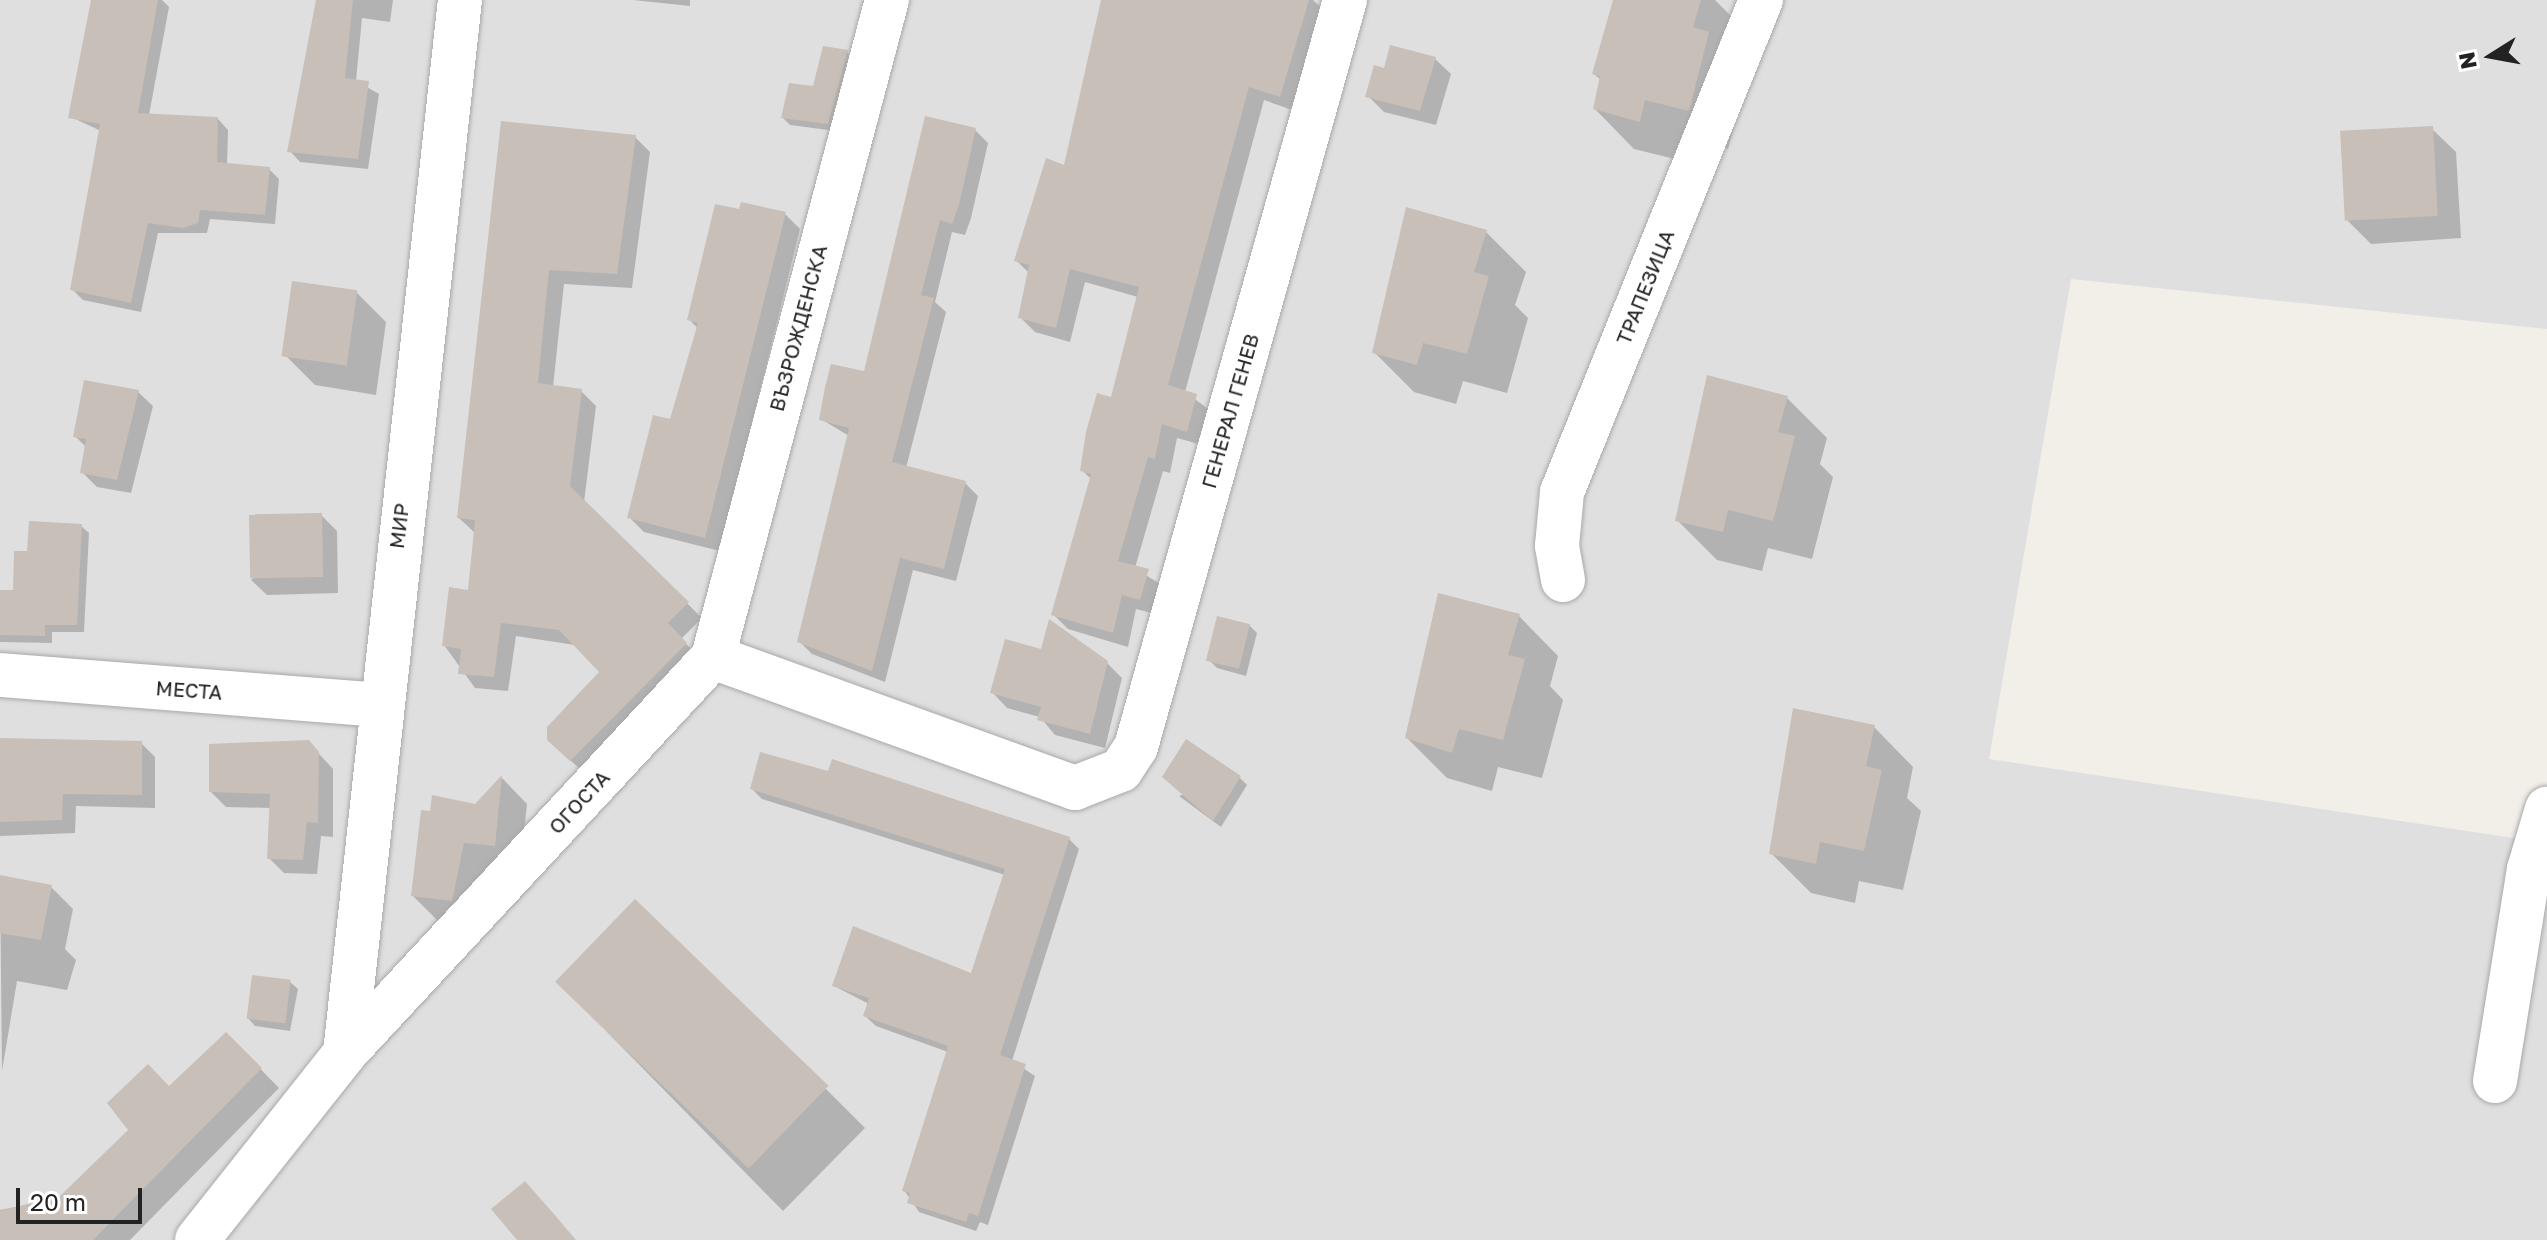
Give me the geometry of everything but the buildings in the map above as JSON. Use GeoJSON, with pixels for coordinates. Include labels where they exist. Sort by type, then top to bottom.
{"type":"FeatureCollection","features":[{"type":"Feature","properties":{"kind":"street","name":"МИР"},"geometry":{"type":"LineString","coordinates":[[345,1053],[378,705],[460,0]]}},
{"type":"Feature","properties":{"kind":"street","name":"ВЪЗРОЖДЕНСКА"},"geometry":{"type":"LineString","coordinates":[[713,657],[887,0]]}},
{"type":"Feature","properties":{"kind":"street","name":"ГЕНЕРАЛ ГЕНЕВ"},"geometry":{"type":"LineString","coordinates":[[713,657],[1075,788],[1107,781],[1136,747],[1345,0]]}},
{"type":"Feature","properties":{"kind":"street","name":"ТРАПЕЗИЦА"},"geometry":{"type":"LineString","coordinates":[[1563,580],[1557,546],[1562,492],[1761,0]]}},
{"type":"Feature","properties":{"kind":"street","name":"ОГОСТА"},"geometry":{"type":"LineString","coordinates":[[197,1240],[345,1053],[713,657]]}},
{"type":"Feature","properties":{"kind":"street","name":"МЕСТА"},"geometry":{"type":"LineString","coordinates":[[0,675],[378,705]]}},
{"type":"Feature","properties":{"kind":"street"},"geometry":{"type":"LineString","coordinates":[[2495,1081],[2529,869],[2547,809]]}},
{"type":"Feature","properties":{"kind":"shaded area"},"geometry":{"type":"Polygon","coordinates":[[[0,0],[2547,0],[2547,329],[2071,279],[1989,759],[2547,843],[2547,1240],[0,1240],[0,0]]]}}]}
